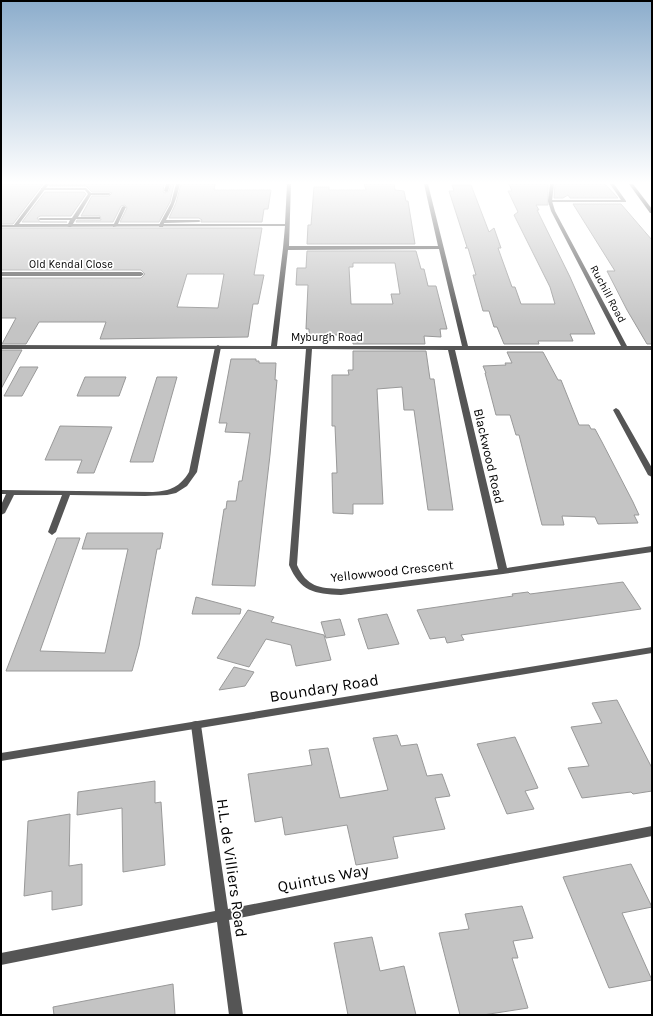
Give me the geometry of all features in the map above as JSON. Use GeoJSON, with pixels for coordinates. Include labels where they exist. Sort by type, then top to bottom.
{"type":"FeatureCollection","features":[{"type":"Feature","properties":{"kind":"street"},"geometry":{"type":"LineString","coordinates":[[274,347],[287,231]]}},
{"type":"Feature","properties":{"kind":"street"},"geometry":{"type":"LineString","coordinates":[[438,231],[465,347]]}},
{"type":"Feature","properties":{"kind":"street","name":"Ruchill Road"},"geometry":{"type":"LineString","coordinates":[[563,231],[625,348]]}},
{"type":"Feature","properties":{"kind":"street"},"geometry":{"type":"LineString","coordinates":[[286,248],[442,247]]}},
{"type":"Feature","properties":{"kind":"street","name":"Old Kendal Close"},"geometry":{"type":"LineString","coordinates":[[1,274],[141,274]]}},
{"type":"Feature","properties":{"kind":"street","name":"Myburgh Road"},"geometry":{"type":"LineString","coordinates":[[1,346],[652,348]]}},
{"type":"Feature","properties":{"kind":"street"},"geometry":{"type":"LineString","coordinates":[[1,492],[166,494],[178,490],[188,483],[193,472],[218,347]]}},
{"type":"Feature","properties":{"kind":"street","name":"Yellowwood Crescent"},"geometry":{"type":"LineString","coordinates":[[309,347],[293,565],[298,577],[305,585],[320,592],[340,592],[503,571],[652,549]]}},
{"type":"Feature","properties":{"kind":"street","name":"Blackwood Road"},"geometry":{"type":"LineString","coordinates":[[451,347],[503,571]]}},
{"type":"Feature","properties":{"kind":"street"},"geometry":{"type":"LineString","coordinates":[[616,410],[652,475]]}},
{"type":"Feature","properties":{"kind":"street"},"geometry":{"type":"LineString","coordinates":[[1,514],[11,492]]}},
{"type":"Feature","properties":{"kind":"street"},"geometry":{"type":"LineString","coordinates":[[52,532],[67,493]]}},
{"type":"Feature","properties":{"kind":"street","name":"Boundary Road"},"geometry":{"type":"LineString","coordinates":[[1,757],[652,650]]}},
{"type":"Feature","properties":{"kind":"street","name":"H.L. de Villiers Road"},"geometry":{"type":"LineString","coordinates":[[196,725],[236,1015]]}},
{"type":"Feature","properties":{"kind":"street","name":"Quintus Way"},"geometry":{"type":"LineString","coordinates":[[1,958],[652,831]]}},
{"type":"Feature","properties":{"kind":"building"},"geometry":{"type":"Polygon","coordinates":[[[1,231],[261,231],[254,275],[264,275],[258,304],[253,304],[248,337],[100,339],[106,322],[39,322],[26,344],[2,344],[16,318],[1,318],[1,278],[141,278],[145,274],[141,270],[1,270],[1,231]],[[187,274],[177,307],[218,308],[224,274],[187,274]]]}},
{"type":"Feature","properties":{"kind":"building"},"geometry":{"type":"Polygon","coordinates":[[[308,231],[413,231],[415,244],[307,244],[308,231]]]}},
{"type":"Feature","properties":{"kind":"building"},"geometry":{"type":"Polygon","coordinates":[[[462,231],[495,231],[501,248],[498,248],[512,287],[515,287],[521,304],[555,304],[550,287],[522,231],[548,231],[570,277],[595,334],[570,334],[573,341],[538,341],[539,344],[504,344],[497,327],[494,327],[489,311],[483,311],[473,275],[476,275],[468,248],[465,248],[467,247],[462,231]]]}},
{"type":"Feature","properties":{"kind":"building"},"geometry":{"type":"Polygon","coordinates":[[[590,231],[645,231],[652,240],[652,344],[647,344],[627,310],[607,271],[615,271],[590,231]]]}},
{"type":"Feature","properties":{"kind":"building"},"geometry":{"type":"Polygon","coordinates":[[[307,251],[416,251],[421,269],[424,269],[428,286],[436,286],[447,329],[440,329],[441,337],[424,336],[425,344],[353,344],[353,335],[309,335],[309,329],[306,329],[308,285],[296,285],[297,268],[306,268],[307,251]],[[353,263],[353,267],[349,267],[351,304],[393,304],[391,294],[400,294],[395,263],[353,263]]]}},
{"type":"Feature","properties":{"kind":"building"},"geometry":{"type":"Polygon","coordinates":[[[1,350],[22,350],[1,389],[1,350]]]}},
{"type":"Feature","properties":{"kind":"building"},"geometry":{"type":"Polygon","coordinates":[[[353,351],[426,351],[430,379],[434,379],[453,510],[428,510],[414,410],[404,410],[402,387],[377,389],[383,504],[353,504],[353,514],[333,513],[332,473],[337,473],[335,426],[332,426],[332,375],[349,375],[348,370],[353,370],[353,351]]]}},
{"type":"Feature","properties":{"kind":"building"},"geometry":{"type":"Polygon","coordinates":[[[507,352],[543,352],[558,380],[561,380],[579,425],[589,425],[591,429],[595,429],[639,515],[634,515],[638,523],[598,524],[595,517],[562,516],[564,525],[542,525],[519,435],[516,435],[510,415],[496,415],[483,366],[506,365],[505,363],[512,363],[507,352]]]}},
{"type":"Feature","properties":{"kind":"building"},"geometry":{"type":"Polygon","coordinates":[[[231,359],[256,359],[259,363],[276,363],[275,380],[277,380],[270,455],[255,586],[212,585],[224,509],[226,509],[227,501],[236,501],[239,481],[242,481],[250,433],[225,432],[227,423],[219,423],[231,359]]]}},
{"type":"Feature","properties":{"kind":"building"},"geometry":{"type":"Polygon","coordinates":[[[20,367],[38,367],[22,396],[4,396],[20,367]]]}},
{"type":"Feature","properties":{"kind":"building"},"geometry":{"type":"Polygon","coordinates":[[[85,377],[126,377],[119,396],[77,396],[85,377]]]}},
{"type":"Feature","properties":{"kind":"building"},"geometry":{"type":"Polygon","coordinates":[[[157,377],[177,377],[153,462],[130,462],[157,377]]]}},
{"type":"Feature","properties":{"kind":"building"},"geometry":{"type":"Polygon","coordinates":[[[60,426],[112,427],[94,473],[77,473],[82,460],[45,460],[60,426]]]}},
{"type":"Feature","properties":{"kind":"building"},"geometry":{"type":"Polygon","coordinates":[[[87,533],[163,533],[160,549],[157,549],[139,646],[132,671],[6,671],[57,538],[80,538],[40,651],[105,653],[128,549],[82,549],[87,533]]]}},
{"type":"Feature","properties":{"kind":"building"},"geometry":{"type":"Polygon","coordinates":[[[623,582],[641,609],[461,635],[464,640],[447,643],[445,637],[430,639],[417,610],[513,596],[512,594],[528,592],[530,594],[623,582]]]}},
{"type":"Feature","properties":{"kind":"building"},"geometry":{"type":"Polygon","coordinates":[[[196,597],[241,609],[240,614],[192,614],[196,597]]]}},
{"type":"Feature","properties":{"kind":"building"},"geometry":{"type":"Polygon","coordinates":[[[248,610],[274,617],[271,622],[324,635],[331,660],[296,666],[291,645],[266,639],[249,667],[217,658],[248,610]]]}},
{"type":"Feature","properties":{"kind":"building"},"geometry":{"type":"Polygon","coordinates":[[[387,614],[399,644],[368,649],[358,619],[387,614]]]}},
{"type":"Feature","properties":{"kind":"building"},"geometry":{"type":"Polygon","coordinates":[[[340,619],[345,635],[326,638],[321,622],[340,619]]]}},
{"type":"Feature","properties":{"kind":"building"},"geometry":{"type":"Polygon","coordinates":[[[234,667],[254,672],[245,686],[219,690],[234,667]]]}},
{"type":"Feature","properties":{"kind":"building"},"geometry":{"type":"Polygon","coordinates":[[[617,700],[652,768],[652,791],[582,798],[568,768],[589,766],[571,727],[602,723],[592,703],[617,700]]]}},
{"type":"Feature","properties":{"kind":"building"},"geometry":{"type":"Polygon","coordinates":[[[397,735],[401,746],[417,744],[427,776],[442,774],[450,796],[435,798],[445,829],[393,837],[398,858],[356,865],[347,825],[285,835],[282,817],[255,822],[248,774],[312,765],[309,750],[328,748],[340,798],[388,790],[373,738],[397,735]]]}},
{"type":"Feature","properties":{"kind":"building"},"geometry":{"type":"Polygon","coordinates":[[[515,737],[538,788],[525,791],[534,809],[507,814],[477,744],[515,737]]]}},
{"type":"Feature","properties":{"kind":"building"},"geometry":{"type":"Polygon","coordinates":[[[155,781],[155,803],[161,802],[165,865],[123,872],[122,808],[77,815],[78,792],[155,781]]]}},
{"type":"Feature","properties":{"kind":"building"},"geometry":{"type":"Polygon","coordinates":[[[70,814],[69,866],[82,864],[82,905],[52,910],[52,891],[24,896],[28,821],[70,814]]]}},
{"type":"Feature","properties":{"kind":"building"},"geometry":{"type":"Polygon","coordinates":[[[631,864],[652,907],[622,913],[652,980],[609,988],[563,877],[631,864]]]}},
{"type":"Feature","properties":{"kind":"building"},"geometry":{"type":"Polygon","coordinates":[[[522,906],[533,938],[513,941],[518,958],[512,958],[528,1008],[483,1015],[460,1015],[439,933],[469,929],[465,914],[522,906]]]}},
{"type":"Feature","properties":{"kind":"building"},"geometry":{"type":"Polygon","coordinates":[[[372,937],[380,971],[404,966],[416,1015],[348,1015],[334,943],[372,937]]]}},
{"type":"Feature","properties":{"kind":"building"},"geometry":{"type":"Polygon","coordinates":[[[173,984],[175,1015],[54,1015],[53,1007],[173,984]]]}}]}
